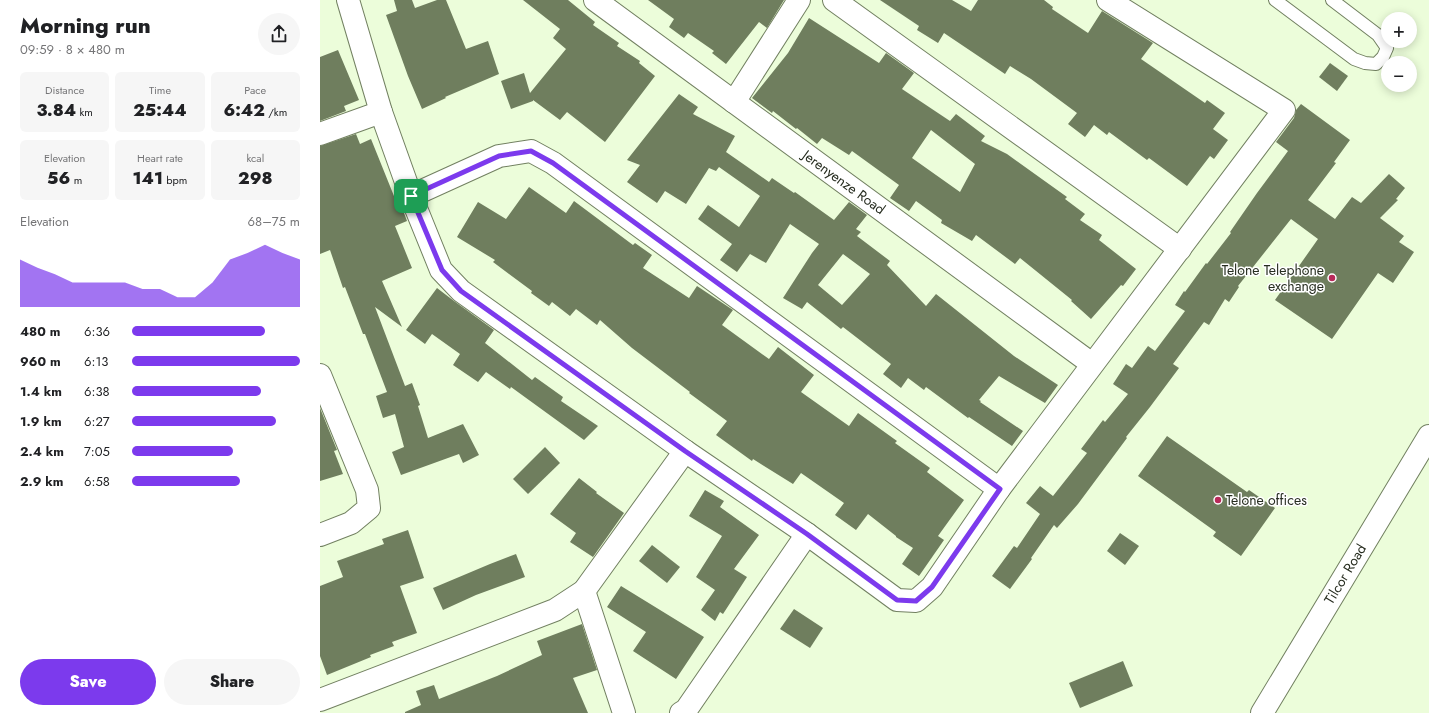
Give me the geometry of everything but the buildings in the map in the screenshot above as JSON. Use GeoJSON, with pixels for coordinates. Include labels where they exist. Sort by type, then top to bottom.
{"type":"FeatureCollection","features":[{"type":"Feature","properties":{"kind":"street"},"geometry":{"type":"LineString","coordinates":[[348,0],[381,112],[411,196],[442,270],[461,291],[685,451],[807,534],[897,600],[916,601],[932,587],[1000,489],[1092,364],[1180,250],[1284,110],[1108,0]]}},
{"type":"Feature","properties":{"kind":"street","name":"Jerenyenze Road"},"geometry":{"type":"LineString","coordinates":[[595,0],[1092,364]]}},
{"type":"Feature","properties":{"kind":"street"},"geometry":{"type":"LineString","coordinates":[[734,102],[799,0]]}},
{"type":"Feature","properties":{"kind":"street"},"geometry":{"type":"LineString","coordinates":[[834,0],[1180,250]]}},
{"type":"Feature","properties":{"kind":"street"},"geometry":{"type":"LineString","coordinates":[[320,134],[381,112]]}},
{"type":"Feature","properties":{"kind":"street"},"geometry":{"type":"LineString","coordinates":[[411,196],[499,156],[531,151],[553,163],[1000,489]]}},
{"type":"Feature","properties":{"kind":"street"},"geometry":{"type":"LineString","coordinates":[[320,375],[367,490],[369,508],[351,523],[320,535]]}},
{"type":"Feature","properties":{"kind":"street","name":"Tilcor Road"},"geometry":{"type":"LineString","coordinates":[[1262,713],[1429,436]]}},
{"type":"Feature","properties":{"kind":"street"},"geometry":{"type":"LineString","coordinates":[[320,700],[555,610],[584,591],[685,451]]}},
{"type":"Feature","properties":{"kind":"street"},"geometry":{"type":"LineString","coordinates":[[680,713],[686,710],[807,534]]}},
{"type":"Feature","properties":{"kind":"street"},"geometry":{"type":"LineString","coordinates":[[584,591],[624,713]]}},
{"type":"Feature","properties":{"kind":"lane"},"geometry":{"type":"LineString","coordinates":[[1275,0],[1354,59],[1365,63],[1376,64],[1383,57],[1387,48],[1378,35],[1332,0]]}},
{"type":"Feature","properties":{"kind":"place","name":"Telone Telephone exchange"},"geometry":{"type":"Point","coordinates":[1332,278]}},
{"type":"Feature","properties":{"kind":"place","name":"Telone offices"},"geometry":{"type":"Point","coordinates":[1218,500]}},
{"type":"Feature","properties":{"kind":"route"},"geometry":{"type":"LineString","coordinates":[[531,151],[553,163],[1000,489],[932,587],[916,601],[897,600],[807,534],[685,451],[461,291],[442,270],[411,196],[499,156],[531,151]]}}]}
